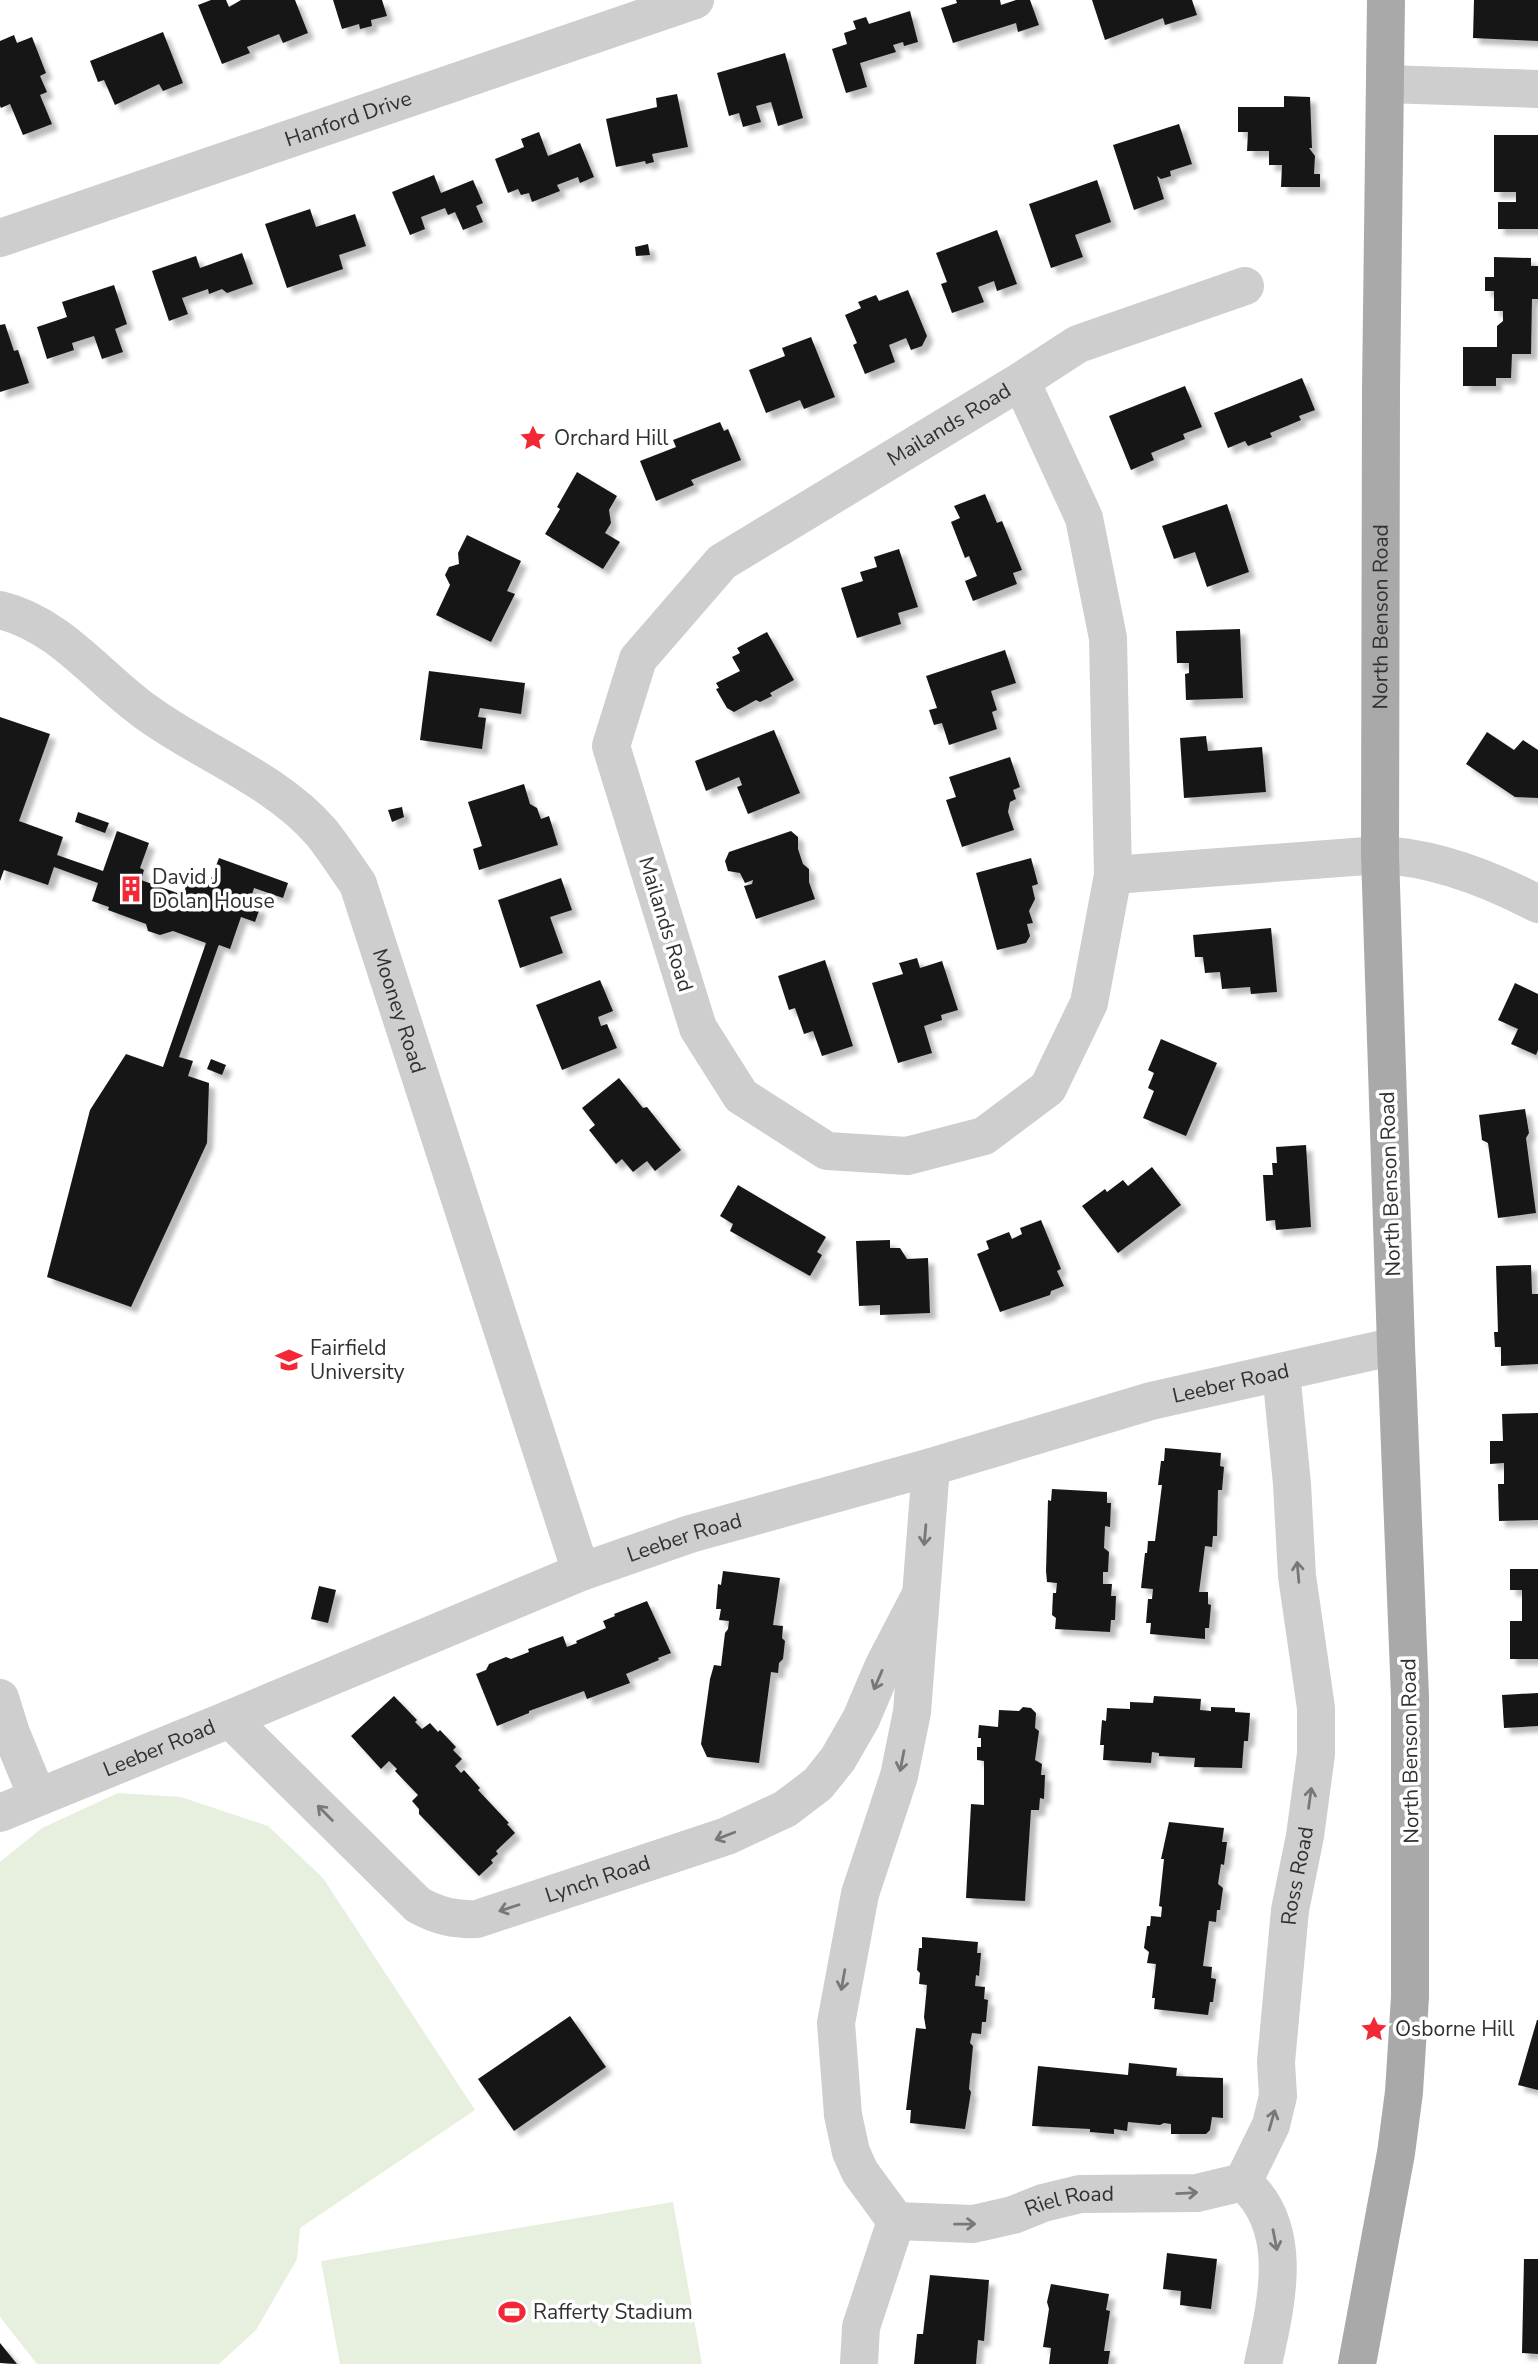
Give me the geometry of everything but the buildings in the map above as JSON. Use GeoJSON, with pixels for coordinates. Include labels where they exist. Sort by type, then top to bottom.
{"type":"FeatureCollection","features":[{"type":"Feature","properties":{"kind":"main road","name":"North Benson Road"},"geometry":{"type":"LineString","coordinates":[[1357,2364],[1396,2153],[1404,2092],[1410,1997],[1410,1697],[1380,855],[1381,403],[1386,0]]}},
{"type":"Feature","properties":{"kind":"street","name":"Hanford Drive"},"geometry":{"type":"LineString","coordinates":[[0,238],[695,0]]}},
{"type":"Feature","properties":{"kind":"street"},"geometry":{"type":"LineString","coordinates":[[1385,84],[1538,89]]}},
{"type":"Feature","properties":{"kind":"street","name":"Mailands Road"},"geometry":{"type":"LineString","coordinates":[[1021,381],[1084,518],[1108,638],[1113,875],[1089,1003],[1048,1088],[984,1136],[907,1156],[827,1151],[741,1096],[698,1028],[611,746],[638,659],[722,562],[1078,344],[1245,286]]}},
{"type":"Feature","properties":{"kind":"street","name":"Mooney Road"},"geometry":{"type":"LineString","coordinates":[[0,610],[21,615],[52,632],[145,712],[287,801],[320,831],[358,884],[581,1572]]}},
{"type":"Feature","properties":{"kind":"street"},"geometry":{"type":"LineString","coordinates":[[1113,875],[1380,855],[1404,856],[1440,865],[1513,891],[1538,904]]}},
{"type":"Feature","properties":{"kind":"street","name":"Leeber Road"},"geometry":{"type":"LineString","coordinates":[[0,1812],[581,1572],[690,1534],[930,1467],[1151,1401],[1396,1346]]}},
{"type":"Feature","properties":{"kind":"street","name":"Ross Road"},"geometry":{"type":"LineString","coordinates":[[1243,2182],[1271,2125],[1278,2096],[1276,2062],[1290,1910],[1305,1836],[1317,1754],[1316,1708],[1297,1576],[1292,1484],[1281,1371]]}},
{"type":"Feature","properties":{"kind":"street","name":"Lynch Road"},"geometry":{"type":"LineString","coordinates":[[896,2221],[860,2172],[851,2152],[844,2115],[836,2024],[860,1894],[899,1776],[910,1724],[930,1467]]}},
{"type":"Feature","properties":{"kind":"street","name":"Lynch Road"},"geometry":{"type":"LineString","coordinates":[[230,1719],[418,1905],[438,1915],[460,1920],[477,1919],[727,1836],[785,1809],[818,1784],[838,1759],[861,1719],[884,1665],[919,1598]]}},
{"type":"Feature","properties":{"kind":"street"},"geometry":{"type":"LineString","coordinates":[[0,1698],[37,1796]]}},
{"type":"Feature","properties":{"kind":"street"},"geometry":{"type":"LineString","coordinates":[[1243,2182],[1258,2195],[1267,2213],[1275,2237],[1278,2260],[1278,2288],[1262,2364]]}},
{"type":"Feature","properties":{"kind":"street","name":"Riel Road"},"geometry":{"type":"LineString","coordinates":[[896,2221],[973,2224],[1013,2215],[1043,2203],[1080,2194],[1198,2193],[1243,2182]]}},
{"type":"Feature","properties":{"kind":"street"},"geometry":{"type":"LineString","coordinates":[[859,2364],[861,2327],[896,2221]]}},
{"type":"Feature","properties":{"kind":"green space"},"geometry":{"type":"Polygon","coordinates":[[[118,1793],[181,1797],[268,1826],[323,1878],[475,2110],[300,2228],[297,2259],[256,2330],[219,2364],[37,2364],[0,2317],[0,1862],[42,1828],[118,1793]]]}},
{"type":"Feature","properties":{"kind":"green space","name":"Rafferty Stadium"},"geometry":{"type":"Polygon","coordinates":[[[673,2202],[702,2364],[340,2364],[321,2261],[673,2202]]]}},
{"type":"Feature","properties":{"kind":"place","name":"Orchard Hill"},"geometry":{"type":"Point","coordinates":[533,438]}},
{"type":"Feature","properties":{"kind":"place","name":"David J Dolan House"},"geometry":{"type":"Point","coordinates":[131,889]}},
{"type":"Feature","properties":{"kind":"place","name":"Fairfield University"},"geometry":{"type":"Point","coordinates":[289,1360]}},
{"type":"Feature","properties":{"kind":"place","name":"Osborne Hill"},"geometry":{"type":"Point","coordinates":[1374,2029]}},
{"type":"Feature","properties":{"kind":"place","name":"Rafferty Stadium"},"geometry":{"type":"Point","coordinates":[512,2312]}}]}
